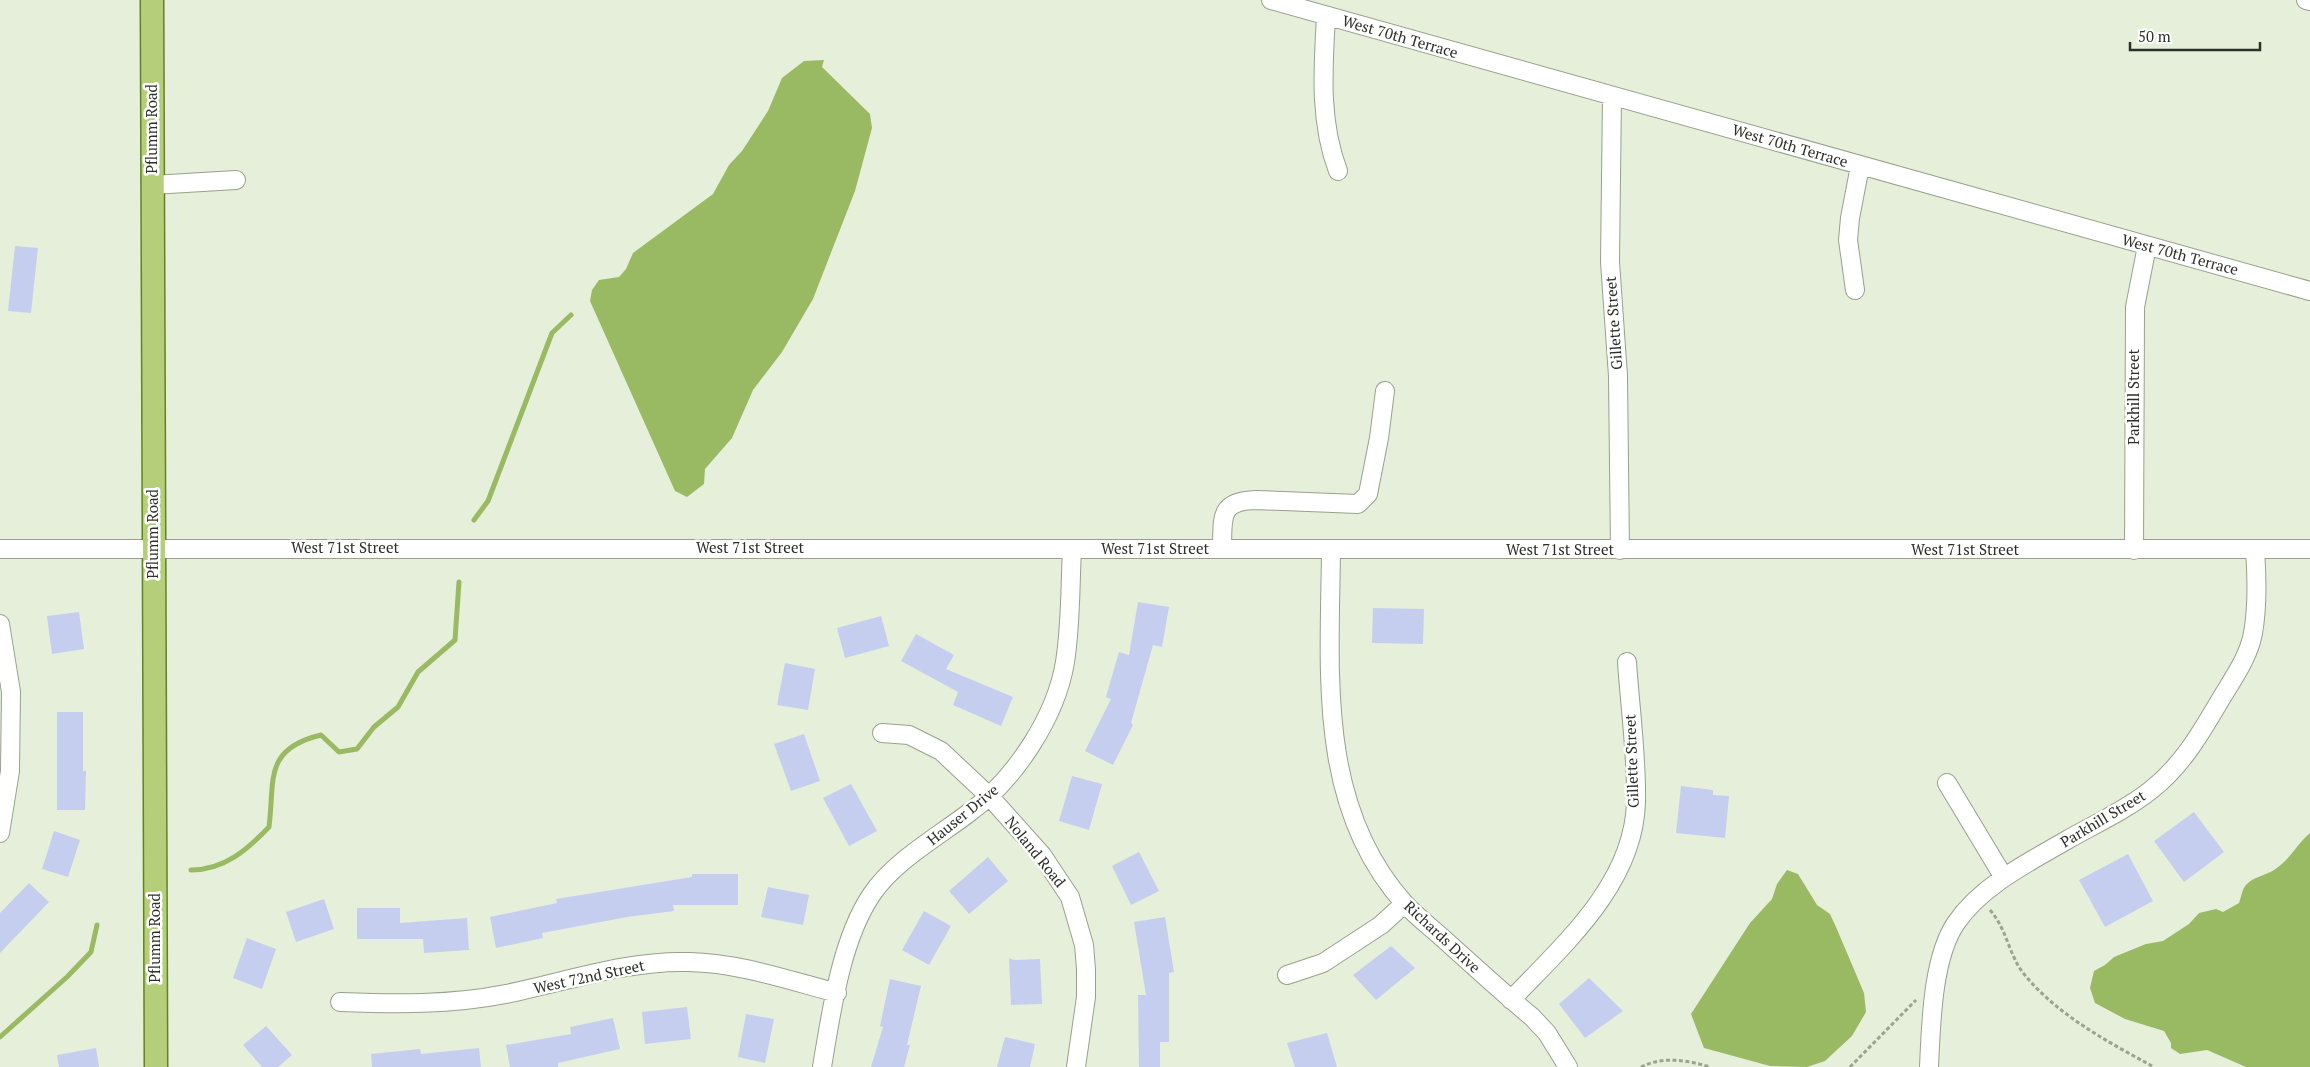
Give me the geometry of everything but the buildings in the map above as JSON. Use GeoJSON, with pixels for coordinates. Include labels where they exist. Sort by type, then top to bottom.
{"type":"FeatureCollection","features":[{"type":"Feature","properties":{"kind":"main road","name":"Pflumm Road"},"geometry":{"type":"LineString","coordinates":[[152,0],[156,1067]]}},
{"type":"Feature","properties":{"kind":"street","name":"West 70th Terrace"},"geometry":{"type":"LineString","coordinates":[[1271,0],[2310,291]]}},
{"type":"Feature","properties":{"kind":"street"},"geometry":{"type":"LineString","coordinates":[[1326,16],[1323,97],[1329,149],[1338,171]]}},
{"type":"Feature","properties":{"kind":"street","name":"Gillette Street"},"geometry":{"type":"LineString","coordinates":[[1612,96],[1610,262],[1618,376],[1620,550]]}},
{"type":"Feature","properties":{"kind":"street"},"geometry":{"type":"LineString","coordinates":[[1855,290],[1848,240],[1850,218],[1860,166]]}},
{"type":"Feature","properties":{"kind":"street"},"geometry":{"type":"LineString","coordinates":[[152,185],[236,180]]}},
{"type":"Feature","properties":{"kind":"street","name":"Parkhill Street"},"geometry":{"type":"LineString","coordinates":[[2134,550],[2134,306],[2147,246]]}},
{"type":"Feature","properties":{"kind":"street"},"geometry":{"type":"LineString","coordinates":[[1222,549],[1224,515],[1231,504],[1242,500],[1358,504],[1365,499],[1379,438],[1385,391]]}},
{"type":"Feature","properties":{"kind":"street","name":"West 71st Street"},"geometry":{"type":"LineString","coordinates":[[0,549],[2310,549]]}},
{"type":"Feature","properties":{"kind":"street","name":"Hauser Drive"},"geometry":{"type":"LineString","coordinates":[[822,1067],[837,993],[858,917],[877,887],[903,861],[990,797],[1012,774],[1058,692],[1065,662],[1072,549]]}},
{"type":"Feature","properties":{"kind":"street","name":"Richards Drive"},"geometry":{"type":"LineString","coordinates":[[1331,549],[1330,712],[1335,753],[1343,786],[1365,844],[1404,904],[1547,1033],[1568,1067]]}},
{"type":"Feature","properties":{"kind":"street","name":"Parkhill Street"},"geometry":{"type":"LineString","coordinates":[[1929,1067],[1932,1009],[1936,985],[1941,959],[1955,924],[2003,876],[2150,791],[2168,776],[2191,747],[2245,658],[2253,634],[2257,584],[2255,550]]}},
{"type":"Feature","properties":{"kind":"street"},"geometry":{"type":"LineString","coordinates":[[0,624],[11,692],[10,771],[0,833]]}},
{"type":"Feature","properties":{"kind":"street","name":"Gillette Street"},"geometry":{"type":"LineString","coordinates":[[1512,1000],[1585,921],[1610,885],[1628,848],[1636,804],[1627,662]]}},
{"type":"Feature","properties":{"kind":"street","name":"Noland Road"},"geometry":{"type":"LineString","coordinates":[[882,733],[909,735],[941,751],[990,797],[1042,855],[1070,897],[1084,945],[1086,969],[1086,997],[1076,1067]]}},
{"type":"Feature","properties":{"kind":"street"},"geometry":{"type":"LineString","coordinates":[[1947,783],[2003,876]]}},
{"type":"Feature","properties":{"kind":"street"},"geometry":{"type":"LineString","coordinates":[[1288,975],[1323,963],[1381,925],[1404,904]]}},
{"type":"Feature","properties":{"kind":"street","name":"West 72nd Street"},"geometry":{"type":"LineString","coordinates":[[340,1002],[397,1004],[467,1000],[628,968],[658,963],[688,962],[730,966],[837,993]]}},
{"type":"Feature","properties":{"kind":"path"},"geometry":{"type":"LineString","coordinates":[[1981,898],[1998,919],[2022,972],[2048,1001],[2154,1067]]}},
{"type":"Feature","properties":{"kind":"path"},"geometry":{"type":"LineString","coordinates":[[1850,1067],[1911,1004],[1936,985]]}},
{"type":"Feature","properties":{"kind":"path"},"geometry":{"type":"LineString","coordinates":[[1641,1067],[1664,1060],[1688,1061],[1710,1067]]}},
{"type":"Feature","properties":{"kind":"shaded area"},"geometry":{"type":"Polygon","coordinates":[[[824,60],[822,67],[870,114],[872,128],[855,191],[813,299],[782,352],[753,390],[732,438],[705,469],[704,484],[687,497],[675,491],[590,301],[592,290],[599,280],[619,277],[626,269],[633,253],[713,194],[729,165],[742,151],[768,111],[782,78],[804,61],[824,60]]]}},
{"type":"Feature","properties":{"kind":"shaded area"},"geometry":{"type":"Polygon","coordinates":[[[2310,833],[2310,1067],[2246,1067],[2207,1050],[2180,1054],[2171,1048],[2171,1043],[2164,1031],[2125,1019],[2095,1003],[2090,988],[2094,971],[2114,957],[2146,944],[2163,941],[2189,924],[2199,913],[2216,909],[2223,912],[2239,903],[2246,885],[2279,866],[2310,833]]]}},
{"type":"Feature","properties":{"kind":"shaded area"},"geometry":{"type":"Polygon","coordinates":[[[1787,870],[1798,874],[1817,905],[1830,914],[1864,993],[1866,1012],[1852,1036],[1825,1061],[1807,1067],[1770,1066],[1704,1048],[1691,1014],[1750,923],[1772,899],[1777,884],[1787,870]]]}},
{"type":"Feature","properties":{"kind":"waterway"},"geometry":{"type":"LineString","coordinates":[[474,520],[488,501],[552,333],[571,315]]}},
{"type":"Feature","properties":{"kind":"waterway"},"geometry":{"type":"LineString","coordinates":[[191,870],[214,867],[234,857],[269,827],[273,781],[276,769],[281,758],[289,749],[302,741],[321,735],[339,752],[357,749],[374,727],[398,707],[418,672],[455,640],[459,582]]}},
{"type":"Feature","properties":{"kind":"waterway"},"geometry":{"type":"LineString","coordinates":[[0,1037],[67,977],[91,952],[97,925]]}}]}
